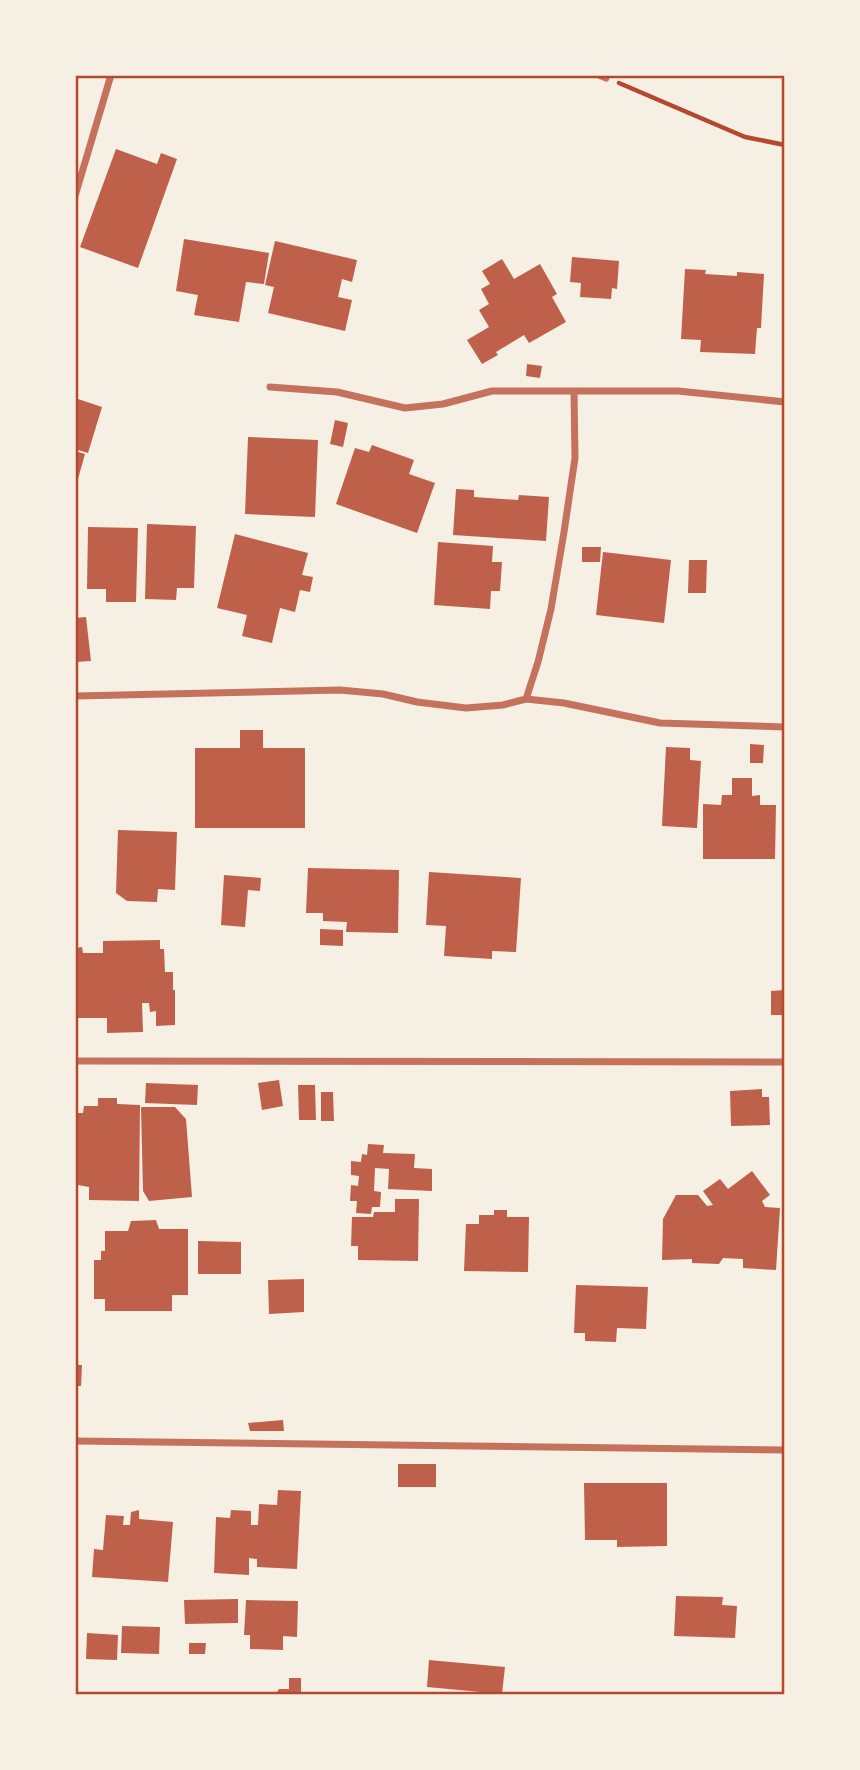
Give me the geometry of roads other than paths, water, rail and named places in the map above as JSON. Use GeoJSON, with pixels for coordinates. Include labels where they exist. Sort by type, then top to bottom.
{"type":"FeatureCollection","features":[{"type":"Feature","properties":{"kind":"street"},"geometry":{"type":"LineString","coordinates":[[75,196],[111,75]]}},
{"type":"Feature","properties":{"kind":"street"},"geometry":{"type":"LineString","coordinates":[[270,387],[337,392],[405,408],[443,404],[492,391],[678,391],[785,402]]}},
{"type":"Feature","properties":{"kind":"street"},"geometry":{"type":"LineString","coordinates":[[526,699],[551,609],[564,532],[575,458],[574,391]]}},
{"type":"Feature","properties":{"kind":"street"},"geometry":{"type":"LineString","coordinates":[[75,696],[340,690],[383,694],[417,702],[466,708],[503,705],[526,699],[564,703],[660,723],[785,727]]}},
{"type":"Feature","properties":{"kind":"street"},"geometry":{"type":"LineString","coordinates":[[75,1061],[785,1062]]}},
{"type":"Feature","properties":{"kind":"street"},"geometry":{"type":"LineString","coordinates":[[75,1441],[785,1450]]}}]}
